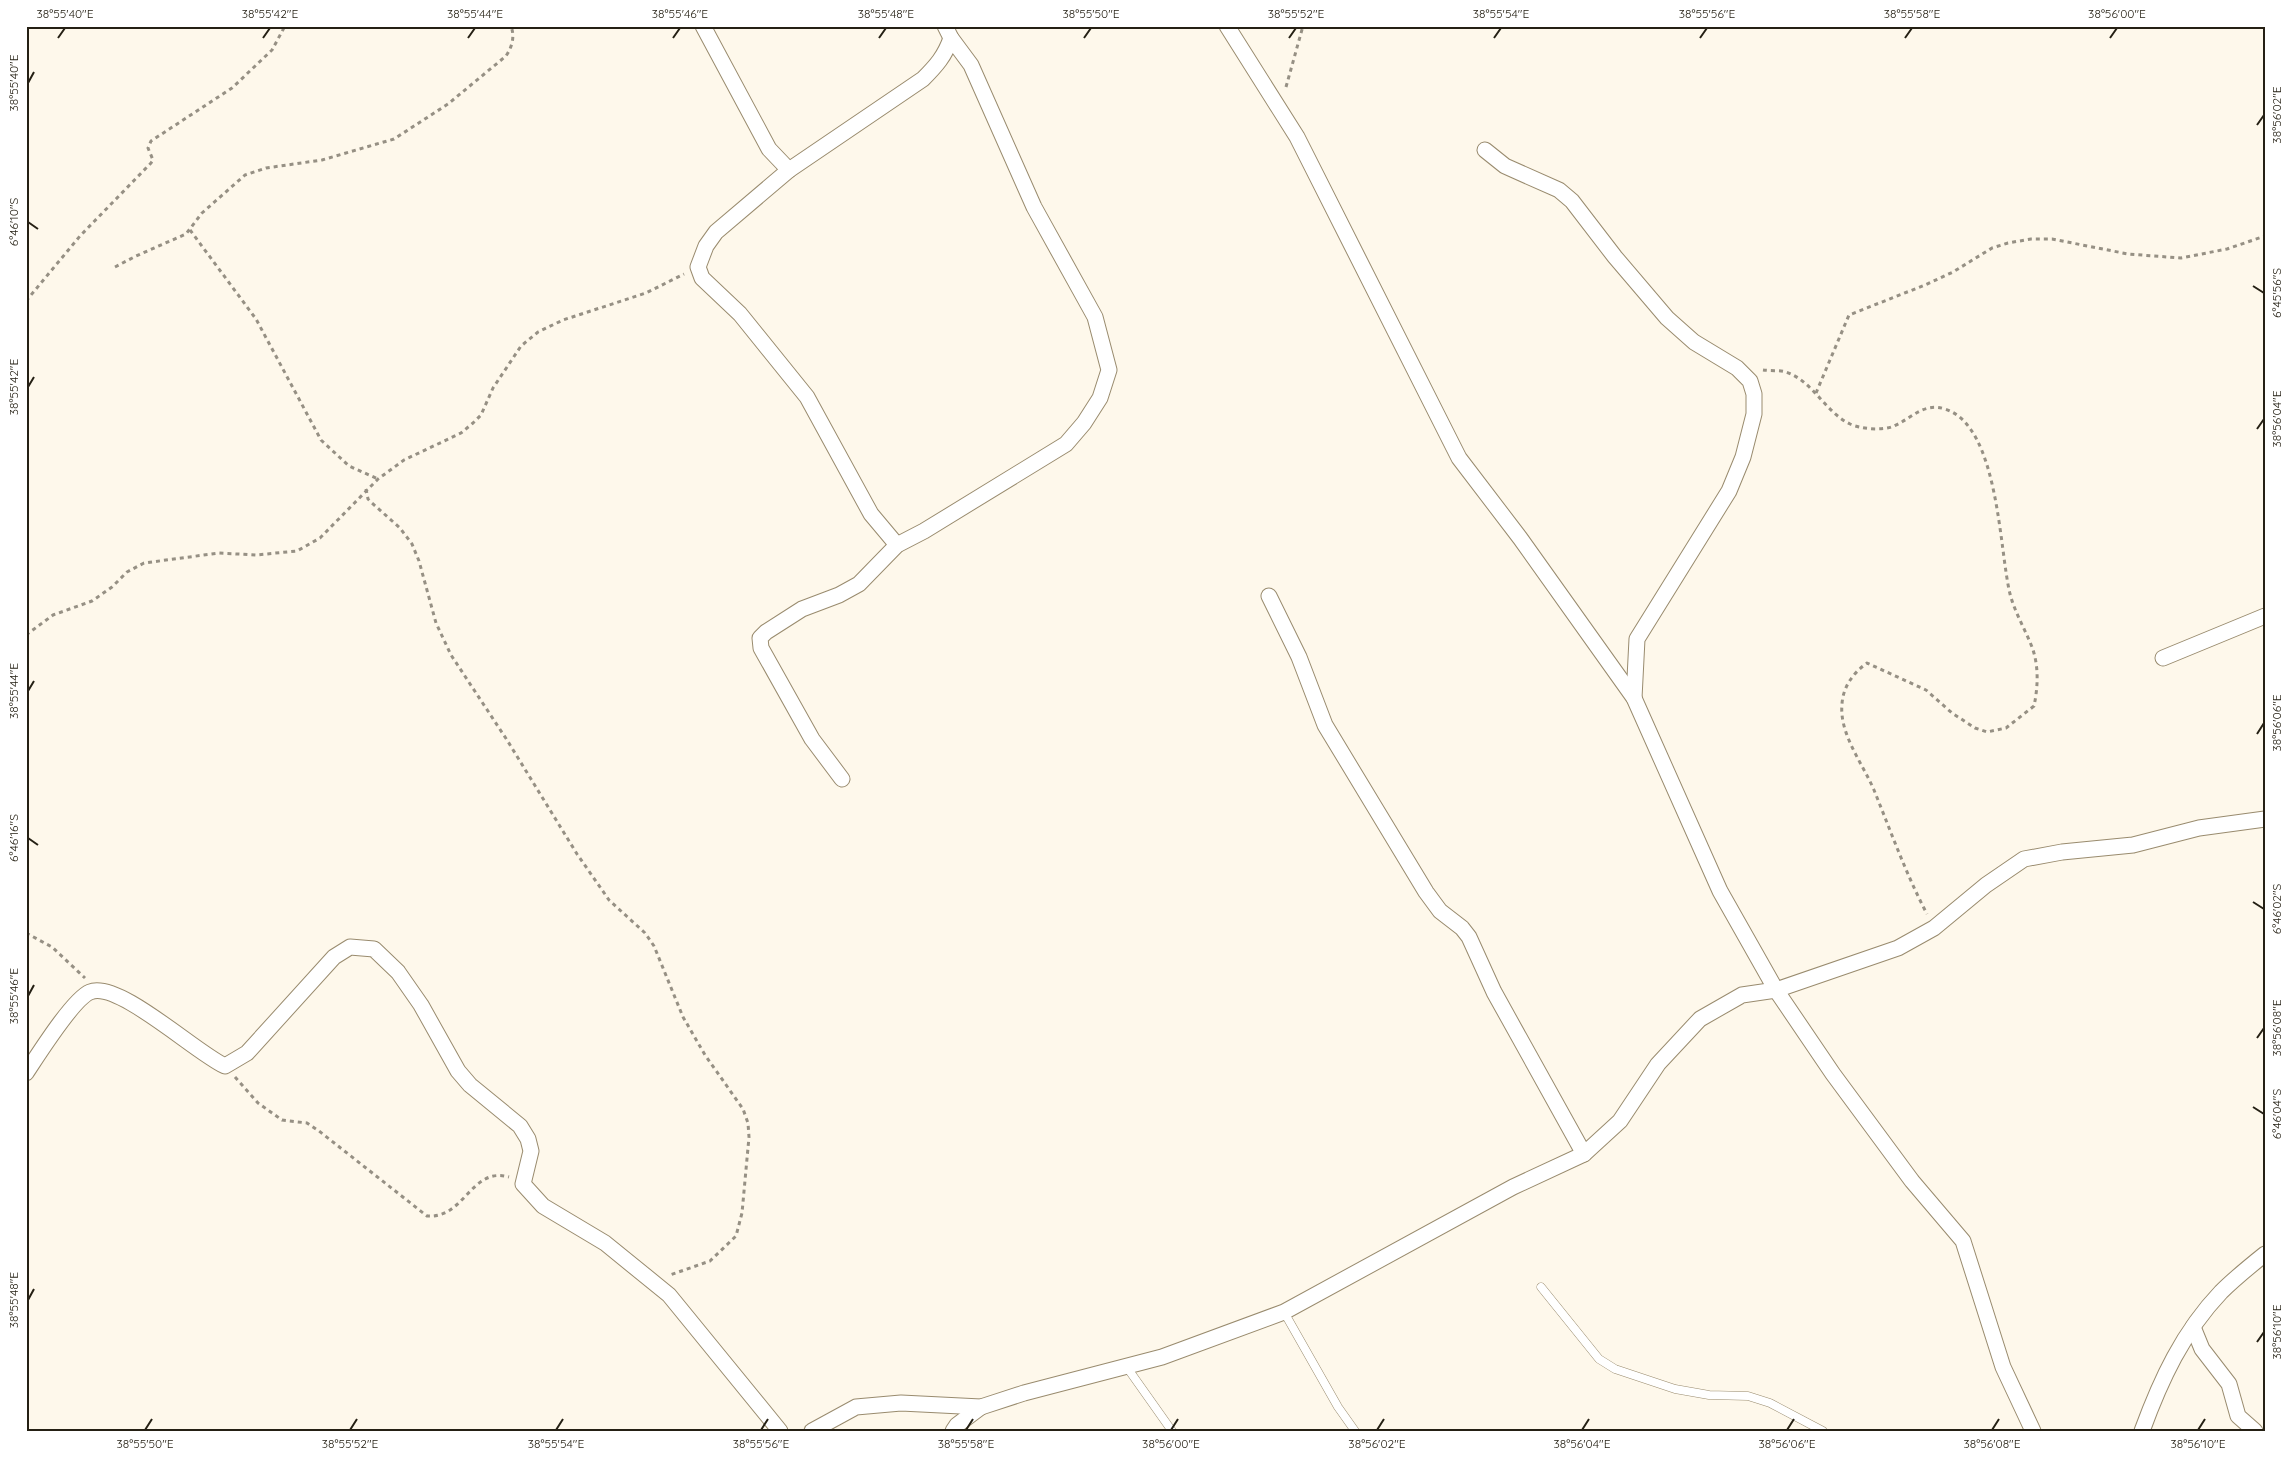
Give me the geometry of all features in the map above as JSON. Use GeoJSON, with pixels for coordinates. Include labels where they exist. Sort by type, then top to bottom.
{"type":"FeatureCollection","features":[{"type":"Feature","properties":{"kind":"street"},"geometry":{"type":"LineString","coordinates":[[703,26],[769,149],[789,170]]}},
{"type":"Feature","properties":{"kind":"street"},"geometry":{"type":"LineString","coordinates":[[1227,26],[1306,154],[1459,458],[1520,538],[1634,698],[1720,891],[1776,990],[1833,1074],[1912,1181],[1963,1241],[2003,1367],[2033,1431]]}},
{"type":"Feature","properties":{"kind":"street"},"geometry":{"type":"LineString","coordinates":[[897,545],[871,514],[807,397],[740,314],[702,278],[698,267],[706,246],[716,232],[789,170],[923,79],[947,52],[948,32]]}},
{"type":"Feature","properties":{"kind":"street"},"geometry":{"type":"LineString","coordinates":[[842,779],[812,739],[761,648],[760,638],[766,632],[802,610],[840,595],[859,584],[897,545],[924,532],[1066,444],[1084,423],[1100,398],[1109,370],[1096,317],[1034,207],[971,65],[948,32]]}},
{"type":"Feature","properties":{"kind":"street"},"geometry":{"type":"LineString","coordinates":[[1485,150],[1505,166],[1559,190],[1572,201],[1615,257],[1668,318],[1694,342],[1737,368],[1750,380],[1754,394],[1754,414],[1743,457],[1729,491],[1637,639],[1634,698]]}},
{"type":"Feature","properties":{"kind":"street"},"geometry":{"type":"LineString","coordinates":[[1269,596],[1299,656],[1325,724],[1426,892],[1440,911],[1462,928],[1468,937],[1494,992],[1584,1154]]}},
{"type":"Feature","properties":{"kind":"street"},"geometry":{"type":"LineString","coordinates":[[2163,658],[2265,616]]}},
{"type":"Feature","properties":{"kind":"street"},"geometry":{"type":"LineString","coordinates":[[953,1431],[956,1425],[982,1407],[1024,1393],[1162,1357],[1284,1312],[1513,1187],[1584,1154],[1620,1120],[1658,1064],[1700,1019],[1742,995],[1776,990],[1898,948],[1934,928],[1986,885],[2024,859],[2062,852],[2132,845],[2199,828],[2265,819]]}},
{"type":"Feature","properties":{"kind":"street"},"geometry":{"type":"LineString","coordinates":[[26,1073],[77,1004],[89,992],[102,990],[114,994],[154,1017],[199,1052],[224,1066],[247,1053],[334,957],[350,947],[374,950],[398,972],[426,1013],[458,1071],[470,1085],[503,1111],[524,1133],[531,1151],[523,1184],[543,1206],[605,1243],[669,1295],[780,1431]]}},
{"type":"Feature","properties":{"kind":"street"},"geometry":{"type":"LineString","coordinates":[[2142,1431],[2173,1358],[2193,1327],[2222,1291],[2265,1254]]}},
{"type":"Feature","properties":{"kind":"street"},"geometry":{"type":"LineString","coordinates":[[2193,1327],[2202,1350],[2216,1364],[2229,1384],[2238,1416],[2255,1431]]}},
{"type":"Feature","properties":{"kind":"street"},"geometry":{"type":"LineString","coordinates":[[812,1431],[856,1407],[902,1403],[982,1407]]}},
{"type":"Feature","properties":{"kind":"lane"},"geometry":{"type":"LineString","coordinates":[[1541,1287],[1599,1359],[1615,1369],[1675,1389],[1709,1395],[1748,1396],[1770,1403],[1823,1431]]}},
{"type":"Feature","properties":{"kind":"lane"},"geometry":{"type":"LineString","coordinates":[[1284,1312],[1338,1407],[1355,1431]]}},
{"type":"Feature","properties":{"kind":"lane"},"geometry":{"type":"LineString","coordinates":[[1126,1366],[1172,1431]]}},
{"type":"Feature","properties":{"kind":"path"},"geometry":{"type":"LineString","coordinates":[[26,301],[80,236],[151,163],[153,160],[148,148],[151,141],[232,88],[272,50],[286,26]]}},
{"type":"Feature","properties":{"kind":"path"},"geometry":{"type":"LineString","coordinates":[[115,267],[136,256],[178,239],[190,230],[202,213],[245,175],[266,168],[322,160],[375,146],[394,139],[422,122],[506,56],[512,46],[513,32],[511,26]]}},
{"type":"Feature","properties":{"kind":"path"},"geometry":{"type":"LineString","coordinates":[[1283,115],[1286,84],[1303,26]]}},
{"type":"Feature","properties":{"kind":"path"},"geometry":{"type":"LineString","coordinates":[[190,230],[256,319],[321,440],[349,466],[378,479]]}},
{"type":"Feature","properties":{"kind":"path"},"geometry":{"type":"LineString","coordinates":[[1816,393],[1849,315],[1953,272],[1992,248],[2031,239],[2052,239],[2128,254],[2181,258],[2227,249],[2265,236]]}},
{"type":"Feature","properties":{"kind":"path"},"geometry":{"type":"LineString","coordinates":[[26,635],[53,615],[92,601],[112,587],[127,572],[144,563],[219,553],[256,555],[297,552],[320,538],[366,489],[378,479],[404,460],[461,433],[473,423],[481,415],[493,388],[521,346],[538,332],[563,320],[646,293],[698,267]]}},
{"type":"Feature","properties":{"kind":"path"},"geometry":{"type":"LineString","coordinates":[[1737,368],[1785,372],[1816,393],[1838,416],[1851,425],[1878,429],[1894,427],[1930,406],[1946,409],[1971,427],[1995,491],[2010,595],[2032,649],[2038,686],[2034,706],[2006,728],[1987,732],[1975,728],[1952,713],[1926,690],[1867,663],[1856,670],[1846,686],[1842,705],[1845,730],[1874,789],[1907,877],[1934,928]]}},
{"type":"Feature","properties":{"kind":"path"},"geometry":{"type":"LineString","coordinates":[[366,489],[367,496],[372,504],[400,528],[412,544],[419,561],[436,623],[451,655],[604,892],[645,933],[654,946],[683,1017],[705,1055],[743,1109],[748,1123],[749,1137],[741,1220],[736,1236],[710,1260],[653,1281]]}},
{"type":"Feature","properties":{"kind":"path"},"geometry":{"type":"LineString","coordinates":[[26,933],[52,947],[87,980],[102,990]]}},
{"type":"Feature","properties":{"kind":"path"},"geometry":{"type":"LineString","coordinates":[[224,1066],[258,1103],[269,1112],[282,1120],[306,1123],[319,1131],[427,1216],[438,1216],[448,1212],[484,1179],[497,1174],[516,1179],[523,1184]]}}]}
